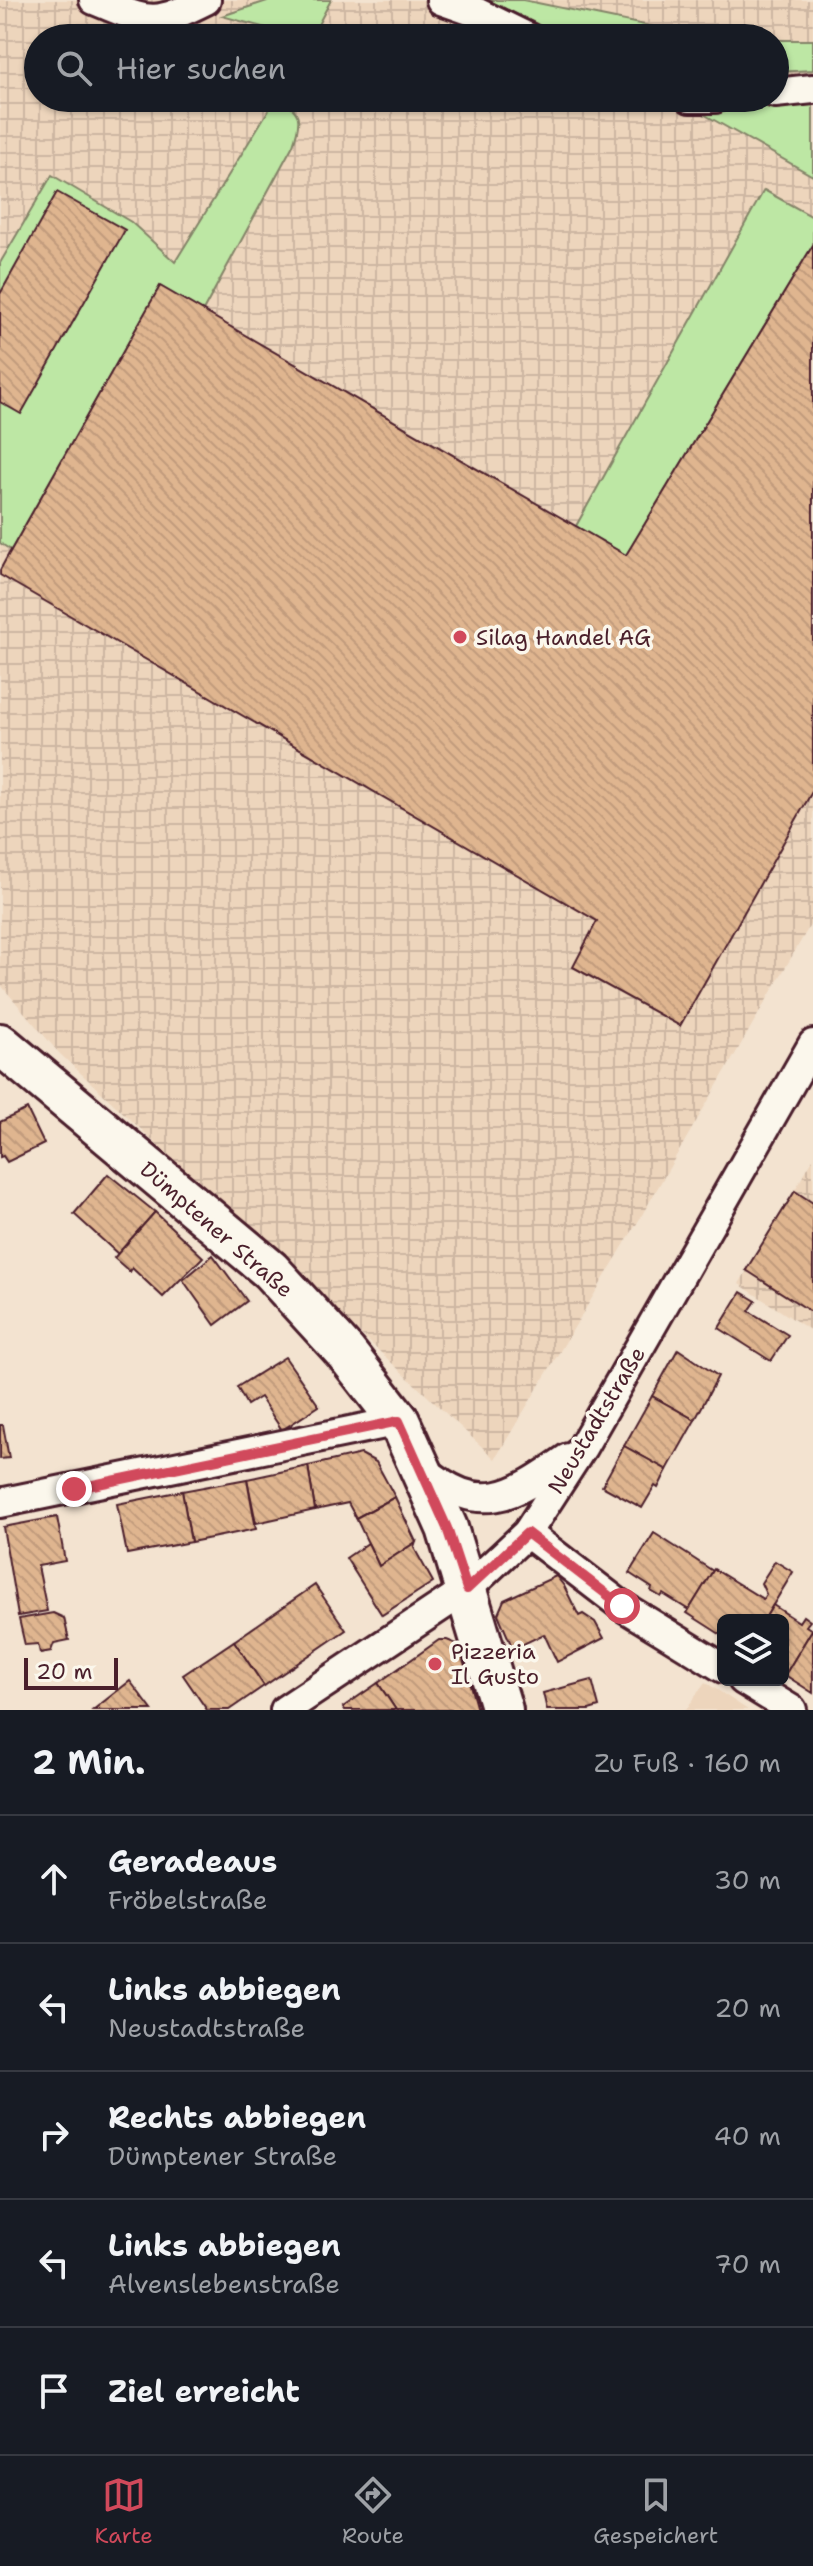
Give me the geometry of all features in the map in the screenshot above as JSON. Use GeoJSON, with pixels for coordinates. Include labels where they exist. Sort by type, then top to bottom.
{"type":"FeatureCollection","features":[{"type":"Feature","properties":{"kind":"street"},"geometry":{"type":"LineString","coordinates":[[94,0],[144,20],[163,20],[206,0]]}},
{"type":"Feature","properties":{"kind":"street"},"geometry":{"type":"LineString","coordinates":[[441,0],[500,24]]}},
{"type":"Feature","properties":{"kind":"street"},"geometry":{"type":"LineString","coordinates":[[789,92],[813,89]]}},
{"type":"Feature","properties":{"kind":"street","name":"Dümptener Straße"},"geometry":{"type":"LineString","coordinates":[[0,1044],[270,1270],[346,1353],[399,1421],[447,1528],[502,1710]]}},
{"type":"Feature","properties":{"kind":"street","name":"Neustadtstraße"},"geometry":{"type":"LineString","coordinates":[[285,1710],[467,1589],[527,1533],[582,1448],[813,1044]]}},
{"type":"Feature","properties":{"kind":"street"},"geometry":{"type":"LineString","coordinates":[[0,1503],[399,1421]]}},
{"type":"Feature","properties":{"kind":"street"},"geometry":{"type":"LineString","coordinates":[[422,1468],[444,1487],[469,1497],[490,1497],[509,1494],[529,1485],[582,1448]]}},
{"type":"Feature","properties":{"kind":"street"},"geometry":{"type":"LineString","coordinates":[[527,1533],[622,1606],[717,1664]]}},
{"type":"Feature","properties":{"kind":"street"},"geometry":{"type":"LineString","coordinates":[[753,1686],[792,1710]]}},
{"type":"Feature","properties":{"kind":"shaded area"},"geometry":{"type":"Polygon","coordinates":[[[0,0],[813,0],[813,920],[639,1220],[495,1459],[59,1053],[0,984],[0,0]]]}},
{"type":"Feature","properties":{"kind":"shaded area"},"geometry":{"type":"Polygon","coordinates":[[[813,1159],[813,1332],[739,1284],[813,1159]]]}},
{"type":"Feature","properties":{"kind":"shaded area"},"geometry":{"type":"Polygon","coordinates":[[[705,1682],[748,1710],[686,1710],[705,1682]]]}},
{"type":"Feature","properties":{"kind":"green space"},"geometry":{"type":"Polygon","coordinates":[[[270,0],[331,0],[318,24],[251,24],[222,16],[270,0]]]}},
{"type":"Feature","properties":{"kind":"green space"},"geometry":{"type":"Polygon","coordinates":[[[487,0],[523,0],[639,24],[536,24],[487,0]]]}},
{"type":"Feature","properties":{"kind":"green space"},"geometry":{"type":"Polygon","coordinates":[[[789,40],[813,40],[813,70],[789,71],[789,40]]]}},
{"type":"Feature","properties":{"kind":"green space"},"geometry":{"type":"Polygon","coordinates":[[[813,103],[813,176],[700,112],[789,112],[789,105],[813,103]]]}},
{"type":"Feature","properties":{"kind":"green space"},"geometry":{"type":"Polygon","coordinates":[[[267,112],[296,112],[298,128],[293,145],[203,311],[160,286],[11,550],[0,543],[0,263],[52,175],[131,222],[175,262],[267,112]]]}},
{"type":"Feature","properties":{"kind":"green space"},"geometry":{"type":"Polygon","coordinates":[[[764,190],[813,217],[813,245],[626,555],[576,526],[764,190]]]}},
{"type":"Feature","properties":{"kind":"building"},"geometry":{"type":"Polygon","coordinates":[[[57,192],[125,230],[21,414],[0,402],[0,294],[57,192]]]}},
{"type":"Feature","properties":{"kind":"building","name":"Silag Handel AG"},"geometry":{"type":"Polygon","coordinates":[[[813,245],[813,790],[680,1026],[573,967],[597,921],[0,575],[6,559],[160,286],[626,555],[813,245]]]}},
{"type":"Feature","properties":{"kind":"building"},"geometry":{"type":"Polygon","coordinates":[[[27,1109],[44,1144],[7,1162],[3,1156],[0,1157],[0,1122],[27,1109]]]}},
{"type":"Feature","properties":{"kind":"building"},"geometry":{"type":"Polygon","coordinates":[[[108,1174],[155,1212],[118,1254],[74,1214],[108,1174]]]}},
{"type":"Feature","properties":{"kind":"building"},"geometry":{"type":"Polygon","coordinates":[[[795,1191],[813,1203],[813,1313],[746,1270],[795,1191]]]}},
{"type":"Feature","properties":{"kind":"building"},"geometry":{"type":"Polygon","coordinates":[[[155,1212],[203,1257],[163,1297],[132,1268],[130,1272],[114,1258],[155,1212]]]}},
{"type":"Feature","properties":{"kind":"building"},"geometry":{"type":"Polygon","coordinates":[[[213,1255],[247,1301],[215,1325],[183,1280],[213,1255]]]}},
{"type":"Feature","properties":{"kind":"building"},"geometry":{"type":"Polygon","coordinates":[[[741,1292],[756,1301],[749,1311],[788,1335],[771,1361],[719,1328],[741,1292]]]}},
{"type":"Feature","properties":{"kind":"building"},"geometry":{"type":"Polygon","coordinates":[[[678,1349],[718,1376],[695,1420],[652,1396],[678,1349]]]}},
{"type":"Feature","properties":{"kind":"building"},"geometry":{"type":"Polygon","coordinates":[[[285,1357],[319,1406],[282,1430],[260,1397],[247,1405],[237,1387],[285,1357]]]}},
{"type":"Feature","properties":{"kind":"building"},"geometry":{"type":"Polygon","coordinates":[[[652,1396],[695,1420],[667,1470],[624,1446],[652,1396]]]}},
{"type":"Feature","properties":{"kind":"building"},"geometry":{"type":"Polygon","coordinates":[[[0,1425],[3,1425],[9,1458],[0,1459],[0,1425]]]}},
{"type":"Feature","properties":{"kind":"building"},"geometry":{"type":"Polygon","coordinates":[[[624,1446],[667,1470],[642,1508],[602,1486],[624,1446]]]}},
{"type":"Feature","properties":{"kind":"building"},"geometry":{"type":"Polygon","coordinates":[[[361,1454],[376,1462],[395,1497],[356,1518],[348,1503],[315,1510],[308,1466],[361,1454]]]}},
{"type":"Feature","properties":{"kind":"building"},"geometry":{"type":"Polygon","coordinates":[[[308,1466],[315,1510],[256,1523],[247,1479],[308,1466]]]}},
{"type":"Feature","properties":{"kind":"building"},"geometry":{"type":"Polygon","coordinates":[[[247,1479],[256,1529],[191,1542],[182,1491],[247,1479]]]}},
{"type":"Feature","properties":{"kind":"building"},"geometry":{"type":"Polygon","coordinates":[[[182,1491],[191,1542],[127,1554],[117,1504],[182,1491]]]}},
{"type":"Feature","properties":{"kind":"building"},"geometry":{"type":"Polygon","coordinates":[[[395,1497],[416,1542],[379,1566],[356,1518],[395,1497]]]}},
{"type":"Feature","properties":{"kind":"building"},"geometry":{"type":"Polygon","coordinates":[[[57,1517],[65,1561],[38,1566],[47,1611],[18,1616],[3,1527],[57,1517]]]}},
{"type":"Feature","properties":{"kind":"building"},"geometry":{"type":"Polygon","coordinates":[[[654,1533],[713,1571],[689,1610],[663,1594],[661,1597],[651,1591],[652,1588],[629,1573],[654,1533]]]}},
{"type":"Feature","properties":{"kind":"building"},"geometry":{"type":"Polygon","coordinates":[[[416,1542],[414,1548],[433,1582],[382,1615],[346,1558],[368,1543],[379,1566],[416,1542]]]}},
{"type":"Feature","properties":{"kind":"building"},"geometry":{"type":"Polygon","coordinates":[[[775,1561],[793,1572],[768,1614],[717,1614],[717,1632],[687,1613],[714,1569],[763,1599],[766,1594],[761,1583],[775,1561]]]}},
{"type":"Feature","properties":{"kind":"building"},"geometry":{"type":"Polygon","coordinates":[[[556,1576],[579,1616],[583,1614],[595,1622],[604,1638],[557,1662],[544,1634],[513,1649],[498,1614],[504,1600],[556,1576]]]}},
{"type":"Feature","properties":{"kind":"building"},"geometry":{"type":"Polygon","coordinates":[[[315,1585],[346,1630],[264,1686],[234,1641],[315,1585]]]}},
{"type":"Feature","properties":{"kind":"building"},"geometry":{"type":"Polygon","coordinates":[[[773,1605],[787,1614],[768,1614],[773,1605]]]}},
{"type":"Feature","properties":{"kind":"building"},"geometry":{"type":"Polygon","coordinates":[[[53,1613],[64,1618],[69,1640],[54,1643],[51,1651],[40,1653],[38,1644],[25,1645],[19,1619],[53,1613]]]}},
{"type":"Feature","properties":{"kind":"building"},"geometry":{"type":"Polygon","coordinates":[[[789,1615],[799,1622],[803,1616],[810,1621],[806,1626],[812,1630],[789,1668],[789,1615]]]}},
{"type":"Feature","properties":{"kind":"building"},"geometry":{"type":"Polygon","coordinates":[[[813,1630],[813,1693],[789,1678],[789,1668],[813,1630]]]}},
{"type":"Feature","properties":{"kind":"building","name":"Pizzeria Il Gusto"},"geometry":{"type":"Polygon","coordinates":[[[439,1640],[459,1645],[477,1710],[396,1710],[378,1683],[439,1640]]]}},
{"type":"Feature","properties":{"kind":"building"},"geometry":{"type":"Polygon","coordinates":[[[234,1641],[264,1686],[229,1710],[207,1710],[183,1675],[234,1641]]]}},
{"type":"Feature","properties":{"kind":"building"},"geometry":{"type":"Polygon","coordinates":[[[592,1680],[599,1707],[589,1710],[547,1710],[543,1693],[592,1680]]]}},
{"type":"Feature","properties":{"kind":"building"},"geometry":{"type":"Polygon","coordinates":[[[130,1681],[152,1710],[93,1710],[130,1681]]]}},
{"type":"Feature","properties":{"kind":"building"},"geometry":{"type":"Polygon","coordinates":[[[378,1683],[396,1710],[345,1710],[343,1707],[378,1683]]]}},
{"type":"Feature","properties":{"kind":"place","name":"Silag Handel AG"},"geometry":{"type":"Point","coordinates":[460,637]}},
{"type":"Feature","properties":{"kind":"place","name":"Pizzeria Il Gusto"},"geometry":{"type":"Point","coordinates":[435,1664]}},
{"type":"Feature","properties":{"kind":"route"},"geometry":{"type":"LineString","coordinates":[[74,1489],[399,1421],[447,1528],[467,1589],[527,1533],[622,1606]]}}]}
